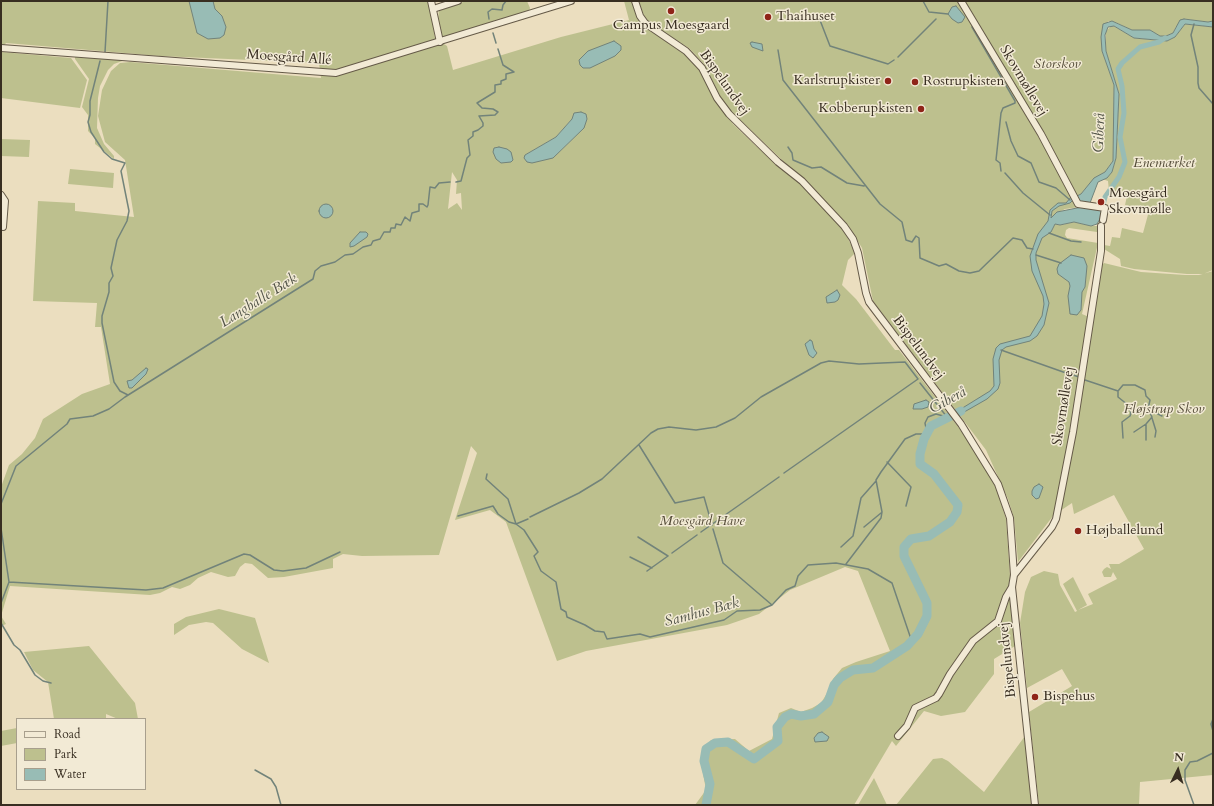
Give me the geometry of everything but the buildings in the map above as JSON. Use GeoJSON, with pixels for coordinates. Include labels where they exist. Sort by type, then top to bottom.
{"type":"FeatureCollection","features":[{"type":"Feature","properties":{"kind":"street"},"geometry":{"type":"LineString","coordinates":[[431,1],[440,42]]}},
{"type":"Feature","properties":{"kind":"street"},"geometry":{"type":"LineString","coordinates":[[433,9],[458,1]]}},
{"type":"Feature","properties":{"kind":"street","name":"Bispelundvej"},"geometry":{"type":"LineString","coordinates":[[635,1],[640,16],[645,23],[686,51],[702,68],[717,98],[729,114],[778,162],[802,181],[844,226],[853,239],[858,253],[869,302],[956,418],[986,462],[1006,501],[1010,518],[1014,575],[1012,587],[1035,805]]}},
{"type":"Feature","properties":{"kind":"street","name":"Skovmøllevej"},"geometry":{"type":"LineString","coordinates":[[961,1],[1040,134],[1078,204],[1105,208],[1103,220]]}},
{"type":"Feature","properties":{"kind":"street","name":"Moesgård Allé"},"geometry":{"type":"LineString","coordinates":[[1,48],[323,73],[347,71],[567,2]]}},
{"type":"Feature","properties":{"kind":"street"},"geometry":{"type":"LineString","coordinates":[[1,195],[5,201],[3,227]]}},
{"type":"Feature","properties":{"kind":"street","name":"Skovmøllevej"},"geometry":{"type":"LineString","coordinates":[[1014,575],[1052,527],[1056,519],[1073,432],[1101,251],[1101,226]]}},
{"type":"Feature","properties":{"kind":"street"},"geometry":{"type":"LineString","coordinates":[[898,736],[907,726],[915,708],[936,698],[950,674],[973,641],[998,621],[1006,597],[1012,587]]}},
{"type":"Feature","properties":{"kind":"green space","name":"Moesgård Have"},"geometry":{"type":"Polygon","coordinates":[[[1,1],[436,1],[430,5],[435,38],[447,46],[453,70],[561,37],[629,20],[624,1],[633,1],[637,16],[682,51],[700,70],[712,95],[733,124],[756,146],[799,182],[843,228],[855,253],[848,260],[842,285],[856,299],[895,350],[899,350],[969,441],[995,484],[1006,519],[1015,646],[994,659],[994,674],[965,712],[941,716],[924,711],[896,746],[892,741],[854,805],[695,805],[706,790],[701,762],[702,751],[711,740],[735,739],[749,751],[772,739],[779,713],[791,708],[801,712],[821,703],[829,690],[833,679],[842,668],[890,651],[858,571],[845,567],[790,590],[759,614],[727,625],[586,651],[557,661],[506,522],[490,510],[455,520],[477,453],[471,446],[439,555],[362,556],[343,554],[333,559],[333,568],[284,577],[268,578],[252,564],[245,563],[240,567],[235,576],[228,577],[211,572],[198,578],[190,585],[180,589],[172,587],[160,593],[150,595],[10,586],[1,616],[1,487],[9,465],[22,454],[35,438],[43,419],[82,394],[110,384],[101,327],[95,327],[97,303],[33,301],[38,201],[75,203],[75,211],[134,217],[125,160],[105,142],[98,116],[102,90],[111,71],[120,63],[130,62],[321,78],[319,63],[160,56],[6,43],[3,47],[1,46],[1,1]],[[572,119],[556,137],[525,155],[553,158],[584,128],[572,119]],[[452,172],[448,209],[457,203],[462,210],[461,193],[456,194],[457,180],[452,172]]]}},
{"type":"Feature","properties":{"kind":"green space"},"geometry":{"type":"Polygon","coordinates":[[[466,1],[527,1],[530,8],[529,11],[445,37],[442,36],[438,19],[439,10],[466,1]]]}},
{"type":"Feature","properties":{"kind":"green space"},"geometry":{"type":"Polygon","coordinates":[[[637,1],[957,1],[970,19],[1079,207],[1065,209],[1055,214],[1051,232],[1055,224],[1061,225],[1074,222],[1098,226],[1097,232],[1069,228],[1066,230],[1065,235],[1067,238],[1098,243],[1082,314],[1089,317],[1056,512],[1018,562],[1014,518],[1008,499],[986,450],[873,301],[862,248],[848,225],[732,112],[720,96],[704,64],[689,48],[647,22],[637,1]]]}},
{"type":"Feature","properties":{"kind":"green space","name":"Storskov"},"geometry":{"type":"Polygon","coordinates":[[[964,1],[1213,1],[1213,21],[1208,22],[1184,19],[1176,27],[1173,33],[1166,36],[1160,36],[1150,30],[1132,30],[1117,23],[1108,21],[1102,51],[1114,85],[1113,161],[1105,172],[1097,177],[1081,194],[1077,196],[1064,170],[964,1]]]}},
{"type":"Feature","properties":{"kind":"green space","name":"Enemærket"},"geometry":{"type":"Polygon","coordinates":[[[1185,24],[1213,27],[1213,270],[1203,274],[1134,269],[1121,266],[1120,259],[1104,249],[1104,245],[1110,246],[1112,237],[1120,238],[1122,228],[1143,233],[1149,211],[1125,205],[1127,196],[1109,191],[1108,181],[1102,179],[1106,179],[1112,172],[1116,158],[1119,94],[1106,51],[1106,31],[1112,25],[1134,38],[1167,41],[1175,37],[1185,24]]]}},
{"type":"Feature","properties":{"kind":"green space"},"geometry":{"type":"Polygon","coordinates":[[[1,52],[71,58],[87,80],[80,108],[1,98],[1,52]]]}},
{"type":"Feature","properties":{"kind":"green space"},"geometry":{"type":"Polygon","coordinates":[[[75,56],[125,60],[114,64],[108,70],[100,86],[98,98],[97,128],[104,144],[114,156],[114,159],[95,144],[95,138],[88,131],[88,115],[82,107],[89,79],[75,59],[75,56]]]}},
{"type":"Feature","properties":{"kind":"green space"},"geometry":{"type":"Polygon","coordinates":[[[1,139],[30,140],[29,157],[1,156],[1,139]]]}},
{"type":"Feature","properties":{"kind":"green space"},"geometry":{"type":"Polygon","coordinates":[[[70,169],[114,173],[113,188],[68,184],[70,169]]]}},
{"type":"Feature","properties":{"kind":"green space","name":"Fløjstrup Skov"},"geometry":{"type":"Polygon","coordinates":[[[1104,263],[1141,272],[1199,275],[1213,271],[1213,775],[1140,782],[1139,805],[1039,805],[1029,712],[1072,686],[1062,669],[1027,688],[1020,623],[1025,592],[1031,577],[1044,571],[1058,574],[1060,585],[1075,612],[1077,611],[1063,584],[1073,577],[1087,605],[1078,610],[1093,604],[1088,594],[1117,579],[1113,572],[1111,577],[1104,577],[1102,572],[1104,569],[1107,567],[1111,569],[1109,564],[1119,564],[1144,549],[1114,495],[1074,514],[1072,503],[1060,511],[1101,266],[1104,263]]]}},
{"type":"Feature","properties":{"kind":"green space"},"geometry":{"type":"Polygon","coordinates":[[[219,609],[255,618],[269,663],[242,649],[213,623],[206,622],[189,625],[174,635],[174,624],[186,617],[219,609]]]}},
{"type":"Feature","properties":{"kind":"green space"},"geometry":{"type":"Polygon","coordinates":[[[1,616],[6,624],[1,626],[1,616]]]}},
{"type":"Feature","properties":{"kind":"green space"},"geometry":{"type":"Polygon","coordinates":[[[89,646],[135,703],[138,718],[116,718],[106,714],[106,718],[54,718],[48,682],[33,670],[24,652],[89,646]]]}},
{"type":"Feature","properties":{"kind":"green space"},"geometry":{"type":"Polygon","coordinates":[[[16,728],[16,743],[1,746],[1,731],[16,728]]]}},
{"type":"Feature","properties":{"kind":"green space"},"geometry":{"type":"Polygon","coordinates":[[[1025,736],[1032,805],[896,805],[933,759],[942,758],[948,761],[984,792],[1025,736]]]}},
{"type":"Feature","properties":{"kind":"green space"},"geometry":{"type":"Polygon","coordinates":[[[874,778],[887,805],[858,805],[874,778]]]}},
{"type":"Feature","properties":{"kind":"water"},"geometry":{"type":"Polygon","coordinates":[[[189,1],[213,1],[215,9],[222,16],[226,27],[224,35],[220,38],[208,39],[197,33],[189,1]]]}},
{"type":"Feature","properties":{"kind":"water"},"geometry":{"type":"Polygon","coordinates":[[[956,6],[965,17],[962,22],[958,23],[948,14],[952,7],[956,6]]]}},
{"type":"Feature","properties":{"kind":"water"},"geometry":{"type":"Polygon","coordinates":[[[1184,19],[1208,22],[1213,21],[1213,27],[1185,24],[1175,37],[1167,41],[1134,38],[1114,26],[1108,27],[1105,35],[1106,51],[1119,94],[1116,158],[1112,172],[1107,178],[1098,182],[1090,203],[1080,202],[1077,196],[1081,194],[1094,178],[1105,172],[1113,161],[1114,85],[1102,51],[1101,37],[1103,24],[1112,21],[1132,30],[1150,30],[1160,36],[1166,36],[1173,33],[1180,20],[1184,19]]]}},
{"type":"Feature","properties":{"kind":"water"},"geometry":{"type":"Polygon","coordinates":[[[614,41],[621,46],[621,50],[615,56],[590,68],[583,68],[580,65],[579,60],[588,51],[614,41]]]}},
{"type":"Feature","properties":{"kind":"water"},"geometry":{"type":"Polygon","coordinates":[[[750,43],[762,44],[763,51],[752,47],[750,43]]]}},
{"type":"Feature","properties":{"kind":"water"},"geometry":{"type":"Polygon","coordinates":[[[581,112],[586,114],[587,119],[584,128],[553,158],[532,163],[527,162],[524,158],[525,155],[556,137],[572,119],[574,113],[581,112]]]}},
{"type":"Feature","properties":{"kind":"water"},"geometry":{"type":"Polygon","coordinates":[[[499,147],[507,149],[511,152],[513,160],[511,162],[501,163],[496,159],[493,152],[494,148],[499,147]]]}},
{"type":"Feature","properties":{"kind":"water","name":"Giberå"},"geometry":{"type":"Polygon","coordinates":[[[1072,196],[1073,200],[1070,203],[1059,206],[1052,211],[1051,218],[1057,212],[1082,207],[1103,210],[1101,217],[1097,224],[1091,226],[1074,222],[1060,225],[1055,224],[1051,232],[1042,238],[1036,253],[1036,260],[1049,303],[1044,325],[1037,336],[1030,341],[1006,347],[1002,350],[999,360],[1000,383],[998,389],[987,399],[959,415],[956,412],[990,391],[994,386],[993,359],[996,348],[1000,344],[1030,336],[1042,316],[1044,304],[1043,296],[1032,271],[1030,256],[1038,234],[1048,221],[1050,210],[1058,203],[1066,203],[1072,196]]]}},
{"type":"Feature","properties":{"kind":"water"},"geometry":{"type":"Polygon","coordinates":[[[323,204],[329,204],[333,208],[333,214],[329,218],[323,218],[319,214],[319,208],[323,204]]]}},
{"type":"Feature","properties":{"kind":"water"},"geometry":{"type":"Polygon","coordinates":[[[360,232],[366,232],[368,234],[367,237],[350,247],[350,243],[360,232]]]}},
{"type":"Feature","properties":{"kind":"water"},"geometry":{"type":"Polygon","coordinates":[[[1071,255],[1084,258],[1087,266],[1085,287],[1082,292],[1081,310],[1077,315],[1070,314],[1068,296],[1070,286],[1069,282],[1058,274],[1057,269],[1059,264],[1071,255]]]}},
{"type":"Feature","properties":{"kind":"water"},"geometry":{"type":"Polygon","coordinates":[[[837,290],[840,295],[838,300],[827,303],[826,297],[837,290]]]}},
{"type":"Feature","properties":{"kind":"water"},"geometry":{"type":"Polygon","coordinates":[[[810,340],[812,341],[814,349],[817,353],[813,358],[809,355],[805,344],[810,340]]]}},
{"type":"Feature","properties":{"kind":"water"},"geometry":{"type":"Polygon","coordinates":[[[146,368],[148,369],[146,374],[132,388],[129,388],[127,381],[132,380],[146,368]]]}},
{"type":"Feature","properties":{"kind":"water"},"geometry":{"type":"Polygon","coordinates":[[[926,400],[929,402],[928,407],[913,409],[914,404],[926,400]]]}},
{"type":"Feature","properties":{"kind":"water"},"geometry":{"type":"Polygon","coordinates":[[[1039,484],[1043,487],[1039,498],[1036,499],[1032,495],[1032,491],[1034,487],[1039,484]]]}},
{"type":"Feature","properties":{"kind":"water"},"geometry":{"type":"Polygon","coordinates":[[[822,732],[829,737],[827,741],[815,742],[814,738],[818,733],[822,732]]]}},
{"type":"Feature","properties":{"kind":"waterway"},"geometry":{"type":"LineString","coordinates":[[105,52],[108,1]]}},
{"type":"Feature","properties":{"kind":"waterway"},"geometry":{"type":"LineString","coordinates":[[489,19],[488,12],[492,9],[502,10],[506,1]]}},
{"type":"Feature","properties":{"kind":"waterway"},"geometry":{"type":"LineString","coordinates":[[923,1],[929,12],[948,14]]}},
{"type":"Feature","properties":{"kind":"waterway"},"geometry":{"type":"LineString","coordinates":[[818,15],[830,46],[888,64],[894,60]]}},
{"type":"Feature","properties":{"kind":"waterway"},"geometry":{"type":"LineString","coordinates":[[898,57],[936,19]]}},
{"type":"Feature","properties":{"kind":"waterway"},"geometry":{"type":"LineString","coordinates":[[1194,24],[1191,35],[1198,67],[1199,88],[1213,104]]}},
{"type":"Feature","properties":{"kind":"waterway"},"geometry":{"type":"LineString","coordinates":[[972,27],[1015,101],[1015,103],[1003,108],[1001,113],[996,160],[1000,163],[1001,171]]}},
{"type":"Feature","properties":{"kind":"waterway"},"geometry":{"type":"LineString","coordinates":[[493,33],[496,43]]}},
{"type":"Feature","properties":{"kind":"waterway"},"geometry":{"type":"LineString","coordinates":[[1103,205],[1105,197],[1119,177],[1125,162],[1120,137],[1124,113],[1122,86],[1118,69],[1122,63],[1140,47],[1159,42],[1165,38]]}},
{"type":"Feature","properties":{"kind":"waterway"},"geometry":{"type":"LineString","coordinates":[[456,182],[461,181],[467,158],[470,155],[468,140],[473,136],[473,132],[483,126],[479,116],[495,115],[498,112],[493,109],[482,108],[477,103],[495,92],[495,85],[501,84],[501,81],[506,79],[506,74],[514,72],[503,65],[498,49]]}},
{"type":"Feature","properties":{"kind":"waterway"},"geometry":{"type":"LineString","coordinates":[[778,50],[783,80],[880,204],[902,222],[906,240],[912,242],[916,236],[919,238],[920,258],[939,266],[946,264],[959,271],[970,273],[979,271],[1013,238],[1022,240],[1027,248],[1033,249]]}},
{"type":"Feature","properties":{"kind":"waterway","name":"Langballe Bæk"},"geometry":{"type":"LineString","coordinates":[[100,61],[90,101],[90,115],[88,122],[91,132],[104,152],[112,159],[125,163],[121,171],[129,211],[127,221],[117,240],[111,268],[113,276],[109,283],[109,292],[102,316],[102,323],[114,382],[120,391],[128,395]]}},
{"type":"Feature","properties":{"kind":"waterway"},"geometry":{"type":"LineString","coordinates":[[1006,122],[1011,141],[1018,156],[1031,163],[1039,182],[1056,188],[1070,200]]}},
{"type":"Feature","properties":{"kind":"waterway"},"geometry":{"type":"LineString","coordinates":[[788,147],[792,153],[793,160],[812,168],[821,167],[847,183],[864,186]]}},
{"type":"Feature","properties":{"kind":"waterway"},"geometry":{"type":"LineString","coordinates":[[1005,173],[1023,193],[1050,215]]}},
{"type":"Feature","properties":{"kind":"waterway","name":"Langballe Bæk"},"geometry":{"type":"LineString","coordinates":[[1,504],[16,466],[67,424],[70,419],[93,416],[109,409],[125,397],[313,279],[315,271],[321,266],[335,262],[345,255],[353,254],[363,247],[371,245],[373,241],[380,239],[384,232],[390,232],[391,228],[395,228],[396,224],[401,225],[405,217],[410,221],[412,213],[419,211],[419,204],[423,204],[427,207],[430,187],[435,188],[439,183],[450,182]]}},
{"type":"Feature","properties":{"kind":"waterway"},"geometry":{"type":"LineString","coordinates":[[1049,233],[1071,241],[1081,242]]}},
{"type":"Feature","properties":{"kind":"waterway"},"geometry":{"type":"LineString","coordinates":[[1036,255],[1061,263]]}},
{"type":"Feature","properties":{"kind":"waterway"},"geometry":{"type":"LineString","coordinates":[[1001,350],[1066,373]]}},
{"type":"Feature","properties":{"kind":"waterway"},"geometry":{"type":"LineString","coordinates":[[530,517],[579,493],[602,479],[651,433],[658,429],[669,427],[696,430],[716,427],[735,418],[761,397],[821,363],[829,361],[859,364],[905,362],[918,379],[784,473]]}},
{"type":"Feature","properties":{"kind":"waterway"},"geometry":{"type":"LineString","coordinates":[[1073,375],[1079,377]]}},
{"type":"Feature","properties":{"kind":"waterway"},"geometry":{"type":"LineString","coordinates":[[1085,380],[1118,391]]}},
{"type":"Feature","properties":{"kind":"waterway"},"geometry":{"type":"LineString","coordinates":[[920,383],[947,417]]}},
{"type":"Feature","properties":{"kind":"waterway"},"geometry":{"type":"LineString","coordinates":[[1123,438],[1122,422],[1130,416],[1131,413],[1128,405],[1118,397],[1118,391],[1123,385],[1135,385],[1145,390],[1146,396],[1150,400],[1148,409],[1152,417],[1146,424],[1134,432]]}},
{"type":"Feature","properties":{"kind":"waterway","name":"Giberå"},"geometry":{"type":"LineString","coordinates":[[706,805],[710,784],[704,761],[706,749],[715,743],[728,742],[754,759],[778,741],[777,727],[785,717],[791,714],[801,716],[814,714],[828,702],[834,685],[840,678],[853,670],[873,668],[907,646],[918,634],[927,616],[927,603],[904,556],[904,547],[911,539],[929,536],[950,522],[957,512],[958,505],[934,474],[920,464],[920,454],[924,439],[931,426],[961,411]]}},
{"type":"Feature","properties":{"kind":"waterway"},"geometry":{"type":"LineString","coordinates":[[1151,413],[1156,413],[1162,416]]}},
{"type":"Feature","properties":{"kind":"waterway"},"geometry":{"type":"LineString","coordinates":[[927,433],[925,423],[928,417],[936,414],[947,417]]}},
{"type":"Feature","properties":{"kind":"waterway"},"geometry":{"type":"LineString","coordinates":[[1152,418],[1156,431],[1155,437]]}},
{"type":"Feature","properties":{"kind":"waterway"},"geometry":{"type":"LineString","coordinates":[[1146,424],[1146,440]]}},
{"type":"Feature","properties":{"kind":"waterway"},"geometry":{"type":"LineString","coordinates":[[846,564],[881,518],[882,512],[876,480],[905,439],[916,434],[926,434]]}},
{"type":"Feature","properties":{"kind":"waterway"},"geometry":{"type":"LineString","coordinates":[[639,445],[675,503],[704,497],[712,525]]}},
{"type":"Feature","properties":{"kind":"waterway"},"geometry":{"type":"LineString","coordinates":[[887,462],[911,487],[906,506]]}},
{"type":"Feature","properties":{"kind":"waterway","name":"Samhus Bæk"},"geometry":{"type":"LineString","coordinates":[[487,474],[486,479],[508,499],[516,524],[524,530],[538,552],[534,556],[541,571],[556,582],[561,609],[566,612],[567,617],[595,631],[604,632],[607,639],[640,634],[650,637],[724,620],[737,611],[760,610],[772,605],[786,590],[795,586],[798,576],[808,565],[836,563],[868,569],[892,583],[912,642]]}},
{"type":"Feature","properties":{"kind":"waterway"},"geometry":{"type":"LineString","coordinates":[[701,532],[779,477]]}},
{"type":"Feature","properties":{"kind":"waterway"},"geometry":{"type":"LineString","coordinates":[[841,547],[853,536],[861,498],[876,481]]}},
{"type":"Feature","properties":{"kind":"waterway"},"geometry":{"type":"LineString","coordinates":[[458,516],[493,506],[498,514],[509,522],[516,524],[528,519]]}},
{"type":"Feature","properties":{"kind":"waterway"},"geometry":{"type":"LineString","coordinates":[[864,527],[881,513]]}},
{"type":"Feature","properties":{"kind":"waterway","name":"Langballe Bæk"},"geometry":{"type":"LineString","coordinates":[[1,528],[9,582],[1,603]]}},
{"type":"Feature","properties":{"kind":"waterway"},"geometry":{"type":"LineString","coordinates":[[713,529],[723,563],[772,605]]}},
{"type":"Feature","properties":{"kind":"waterway"},"geometry":{"type":"LineString","coordinates":[[672,553],[697,535]]}},
{"type":"Feature","properties":{"kind":"waterway"},"geometry":{"type":"LineString","coordinates":[[638,537],[668,556],[647,571]]}},
{"type":"Feature","properties":{"kind":"waterway"},"geometry":{"type":"LineString","coordinates":[[9,582],[146,590],[163,588],[244,554],[250,555],[274,570],[283,571],[306,568],[340,552]]}},
{"type":"Feature","properties":{"kind":"waterway"},"geometry":{"type":"LineString","coordinates":[[630,557],[652,568]]}},
{"type":"Feature","properties":{"kind":"waterway","name":"Langballe Bæk"},"geometry":{"type":"LineString","coordinates":[[1,623],[35,675],[43,681],[51,683]]}},
{"type":"Feature","properties":{"kind":"waterway"},"geometry":{"type":"LineString","coordinates":[[1213,719],[1211,724],[1213,731]]}},
{"type":"Feature","properties":{"kind":"waterway"},"geometry":{"type":"LineString","coordinates":[[1194,805],[1185,780],[1185,770],[1190,762],[1197,761],[1213,753]]}},
{"type":"Feature","properties":{"kind":"waterway","name":"Langballe Bæk"},"geometry":{"type":"LineString","coordinates":[[255,770],[271,779],[276,787],[281,805]]}},
{"type":"Feature","properties":{"kind":"place","name":"Campus Moesgaard"},"geometry":{"type":"Point","coordinates":[671,11]}},
{"type":"Feature","properties":{"kind":"place","name":"Thaihuset"},"geometry":{"type":"Point","coordinates":[768,17]}},
{"type":"Feature","properties":{"kind":"place","name":"Karlstrupkister"},"geometry":{"type":"Point","coordinates":[888,81]}},
{"type":"Feature","properties":{"kind":"place","name":"Rostrupkisten"},"geometry":{"type":"Point","coordinates":[915,82]}},
{"type":"Feature","properties":{"kind":"place","name":"Kobberupkisten"},"geometry":{"type":"Point","coordinates":[921,109]}},
{"type":"Feature","properties":{"kind":"place","name":"Moesgård Skovmølle"},"geometry":{"type":"Point","coordinates":[1101,202]}},
{"type":"Feature","properties":{"kind":"place","name":"Højballelund"},"geometry":{"type":"Point","coordinates":[1078,531]}},
{"type":"Feature","properties":{"kind":"place","name":"Bispehus"},"geometry":{"type":"Point","coordinates":[1035,697]}}]}
